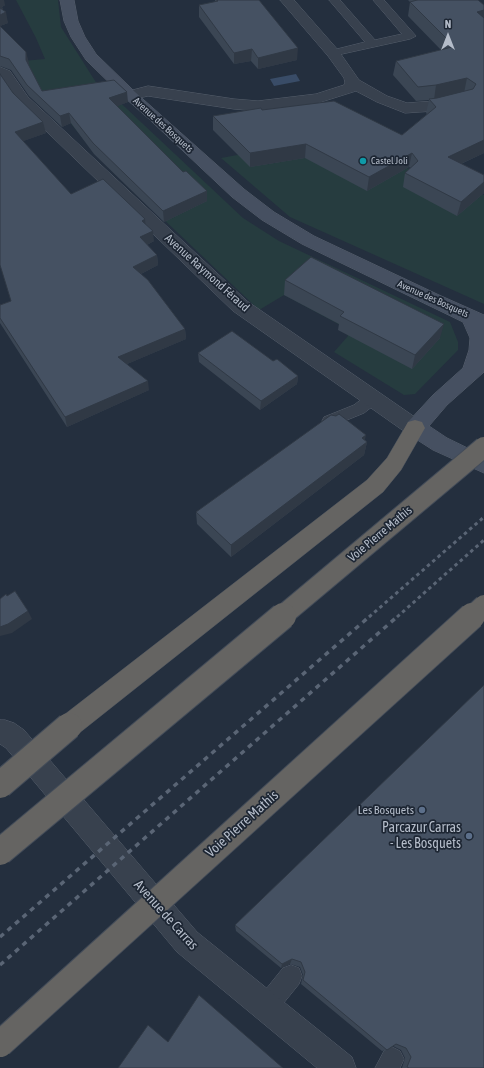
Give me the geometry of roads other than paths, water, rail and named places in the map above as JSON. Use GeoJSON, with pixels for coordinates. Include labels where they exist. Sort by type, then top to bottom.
{"type":"FeatureCollection","features":[{"type":"Feature","properties":{"kind":"highway"},"geometry":{"type":"LineString","coordinates":[[0,785],[69,726],[375,486],[394,464],[415,428]]}},
{"type":"Feature","properties":{"kind":"highway","name":"Voie Pierre Mathis"},"geometry":{"type":"LineString","coordinates":[[0,852],[484,447]]}},
{"type":"Feature","properties":{"kind":"highway","name":"Voie Pierre Mathis"},"geometry":{"type":"LineString","coordinates":[[0,1044],[484,604]]}},
{"type":"Feature","properties":{"kind":"main road"},"geometry":{"type":"LineString","coordinates":[[67,0],[71,21],[78,37],[91,57],[130,95]]}},
{"type":"Feature","properties":{"kind":"main road","name":"Avenue des Bosquets"},"geometry":{"type":"LineString","coordinates":[[130,95],[155,116],[238,193],[268,216],[308,240],[432,300],[478,320]]}},
{"type":"Feature","properties":{"kind":"main road"},"geometry":{"type":"LineString","coordinates":[[415,428],[440,400],[478,366],[478,320]]}},
{"type":"Feature","properties":{"kind":"main road","name":"Avenue Raymond Féraud"},"geometry":{"type":"LineString","coordinates":[[415,428],[440,444],[484,464]]}},
{"type":"Feature","properties":{"kind":"street"},"geometry":{"type":"LineString","coordinates":[[287,0],[333,53],[351,78],[352,83],[382,99],[405,108],[434,106],[464,100]]}},
{"type":"Feature","properties":{"kind":"street","name":"Avenue Raymond Féraud"},"geometry":{"type":"LineString","coordinates":[[0,71],[5,74],[22,100],[240,306],[415,428]]}},
{"type":"Feature","properties":{"kind":"street","name":"Avenue des Bosquets"},"geometry":{"type":"LineString","coordinates":[[130,95],[148,91],[167,92],[234,104],[258,106],[290,104],[318,98],[350,88],[352,83]]}},
{"type":"Feature","properties":{"kind":"street","name":"Avenue de Carras"},"geometry":{"type":"LineString","coordinates":[[8,736],[187,942],[341,1068]]}},
{"type":"Feature","properties":{"kind":"lane"},"geometry":{"type":"LineString","coordinates":[[334,0],[372,44]]}},
{"type":"Feature","properties":{"kind":"lane"},"geometry":{"type":"LineString","coordinates":[[333,53],[410,36],[378,0]]}},
{"type":"Feature","properties":{"kind":"lane"},"geometry":{"type":"LineString","coordinates":[[330,421],[359,409],[372,399]]}},
{"type":"Feature","properties":{"kind":"lane"},"geometry":{"type":"LineString","coordinates":[[266,1007],[291,976]]}},
{"type":"Feature","properties":{"kind":"water"},"geometry":{"type":"Polygon","coordinates":[[[296,74],[300,81],[274,86],[270,79],[296,74]]]}},
{"type":"Feature","properties":{"kind":"railway"},"geometry":{"type":"LineString","coordinates":[[369,617],[484,517]]}},
{"type":"Feature","properties":{"kind":"railway"},"geometry":{"type":"LineString","coordinates":[[397,617],[484,540]]}},
{"type":"Feature","properties":{"kind":"railway"},"geometry":{"type":"LineString","coordinates":[[0,937],[370,616]]}},
{"type":"Feature","properties":{"kind":"railway"},"geometry":{"type":"LineString","coordinates":[[0,965],[398,616]]}},
{"type":"Feature","properties":{"kind":"place","name":"Castel Joli"},"geometry":{"type":"Point","coordinates":[363,161]}},
{"type":"Feature","properties":{"kind":"place","name":"Les Bosquets"},"geometry":{"type":"Point","coordinates":[422,810]}},
{"type":"Feature","properties":{"kind":"place","name":"Parcazur Carras - Les Bosquets"},"geometry":{"type":"Point","coordinates":[469,836]}}]}
